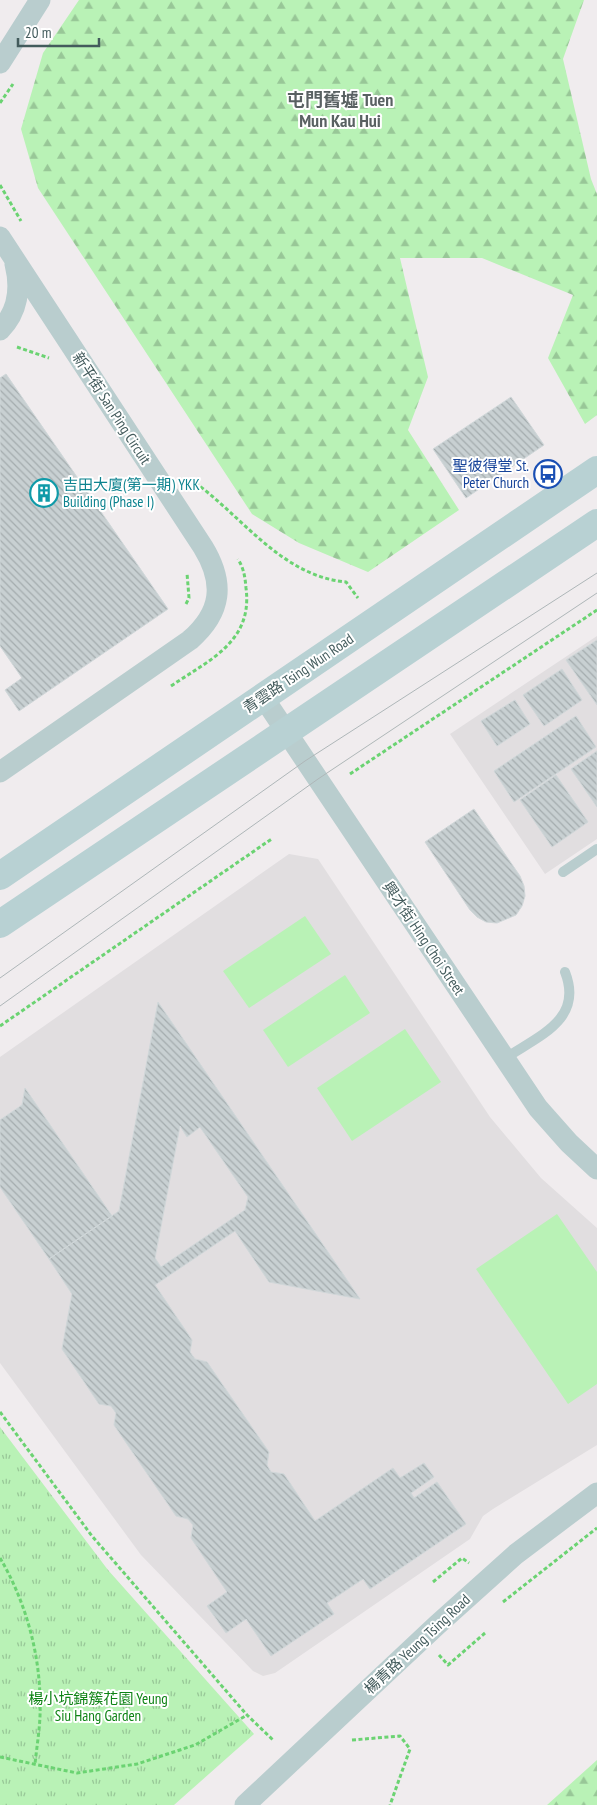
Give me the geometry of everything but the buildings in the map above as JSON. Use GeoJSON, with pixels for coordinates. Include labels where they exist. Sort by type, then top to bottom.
{"type":"FeatureCollection","features":[{"type":"Feature","properties":{"kind":"main road","name":"青雲路 Tsing Wun Road"},"geometry":{"type":"LineString","coordinates":[[0,876],[597,470]]}},
{"type":"Feature","properties":{"kind":"main road"},"geometry":{"type":"LineString","coordinates":[[0,924],[597,523]]}},
{"type":"Feature","properties":{"kind":"street"},"geometry":{"type":"LineString","coordinates":[[0,63],[40,0]]}},
{"type":"Feature","properties":{"kind":"street","name":"新平街 San Ping Circuit"},"geometry":{"type":"LineString","coordinates":[[0,237],[212,561],[218,589],[211,618],[203,629],[190,640],[0,772]]}},
{"type":"Feature","properties":{"kind":"street"},"geometry":{"type":"LineString","coordinates":[[0,330],[13,313],[18,297],[19,279],[13,257]]}},
{"type":"Feature","properties":{"kind":"street","name":"興才街 Hing Choi Street"},"geometry":{"type":"LineString","coordinates":[[263,697],[538,1108],[569,1143],[597,1169]]}},
{"type":"Feature","properties":{"kind":"street","name":"楊青路 Yeung Tsing Road"},"geometry":{"type":"LineString","coordinates":[[245,1805],[437,1624],[516,1554],[597,1493]]}},
{"type":"Feature","properties":{"kind":"lane"},"geometry":{"type":"LineString","coordinates":[[563,872],[597,849]]}},
{"type":"Feature","properties":{"kind":"lane"},"geometry":{"type":"LineString","coordinates":[[504,1059],[556,1024],[565,1014],[571,1000],[570,986],[565,972]]}},
{"type":"Feature","properties":{"kind":"path"},"geometry":{"type":"LineString","coordinates":[[13,349],[19,347],[51,359]]}},
{"type":"Feature","properties":{"kind":"path"},"geometry":{"type":"LineString","coordinates":[[183,474],[205,489],[283,557],[319,577],[346,582],[359,599]]}},
{"type":"Feature","properties":{"kind":"path"},"geometry":{"type":"LineString","coordinates":[[183,612],[189,598],[187,565]]}},
{"type":"Feature","properties":{"kind":"path"},"geometry":{"type":"LineString","coordinates":[[350,774],[597,610]]}},
{"type":"Feature","properties":{"kind":"path"},"geometry":{"type":"LineString","coordinates":[[0,1026],[272,838]]}},
{"type":"Feature","properties":{"kind":"path"},"geometry":{"type":"LineString","coordinates":[[0,1412],[92,1536],[247,1714],[272,1740]]}},
{"type":"Feature","properties":{"kind":"path"},"geometry":{"type":"LineString","coordinates":[[500,1604],[597,1528]]}},
{"type":"Feature","properties":{"kind":"path"},"geometry":{"type":"LineString","coordinates":[[0,1558],[13,1580],[33,1640],[40,1702],[35,1764]]}},
{"type":"Feature","properties":{"kind":"path"},"geometry":{"type":"LineString","coordinates":[[433,1582],[462,1558],[469,1563]]}},
{"type":"Feature","properties":{"kind":"path"},"geometry":{"type":"LineString","coordinates":[[439,1655],[448,1665],[485,1633]]}},
{"type":"Feature","properties":{"kind":"path"},"geometry":{"type":"LineString","coordinates":[[0,1757],[77,1773],[137,1764],[194,1745],[247,1714]]}},
{"type":"Feature","properties":{"kind":"path"},"geometry":{"type":"LineString","coordinates":[[352,1740],[400,1736],[410,1749],[390,1805]]}},
{"type":"Feature","properties":{"kind":"shaded area"},"geometry":{"type":"Polygon","coordinates":[[[597,636],[597,839],[545,874],[450,734],[597,636]]]}},
{"type":"Feature","properties":{"kind":"shaded area"},"geometry":{"type":"Polygon","coordinates":[[[289,854],[318,859],[490,1117],[541,1178],[597,1228],[597,1445],[493,1509],[483,1516],[470,1539],[275,1673],[263,1676],[253,1671],[141,1555],[0,1363],[0,1057],[289,854]]]}},
{"type":"Feature","properties":{"kind":"green space"},"geometry":{"type":"Polygon","coordinates":[[[79,0],[584,0],[563,59],[591,179],[597,194],[597,415],[585,424],[548,358],[573,295],[482,258],[400,258],[428,377],[408,430],[459,510],[368,572],[299,543],[252,514],[38,188],[21,129],[43,53],[79,0]]]}},
{"type":"Feature","properties":{"kind":"green space"},"geometry":{"type":"Polygon","coordinates":[[[305,916],[331,954],[249,1008],[223,971],[305,916]]]}},
{"type":"Feature","properties":{"kind":"green space"},"geometry":{"type":"Polygon","coordinates":[[[345,975],[370,1013],[288,1067],[263,1030],[345,975]]]}},
{"type":"Feature","properties":{"kind":"green space"},"geometry":{"type":"Polygon","coordinates":[[[405,1029],[441,1082],[352,1141],[317,1088],[405,1029]]]}},
{"type":"Feature","properties":{"kind":"green space"},"geometry":{"type":"Polygon","coordinates":[[[557,1214],[597,1272],[597,1384],[568,1404],[476,1269],[557,1214]]]}},
{"type":"Feature","properties":{"kind":"green space","name":"楊小坑錦簇花園 Yeung Siu Hang Garden"},"geometry":{"type":"Polygon","coordinates":[[[0,1427],[108,1570],[254,1734],[174,1805],[0,1805],[0,1427]]]}},
{"type":"Feature","properties":{"kind":"green space"},"geometry":{"type":"Polygon","coordinates":[[[597,1760],[597,1805],[547,1805],[597,1760]]]}},
{"type":"Feature","properties":{"kind":"tram line"},"geometry":{"type":"LineString","coordinates":[[0,978],[305,761],[597,573]]}},
{"type":"Feature","properties":{"kind":"tram line"},"geometry":{"type":"LineString","coordinates":[[0,1006],[318,779],[597,593]]}},
{"type":"Feature","properties":{"kind":"place","name":"聖彼得堂 St. Peter Church"},"geometry":{"type":"Point","coordinates":[548,474]}},
{"type":"Feature","properties":{"kind":"place","name":"吉田大廈(第一期) YKK Building (Phase I)"},"geometry":{"type":"Point","coordinates":[44,493]}},
{"type":"Feature","properties":{"kind":"district","name":"屯門舊墟 Tuen Mun Kau Hui"},"geometry":{"type":"Point","coordinates":[340,109]}}]}
